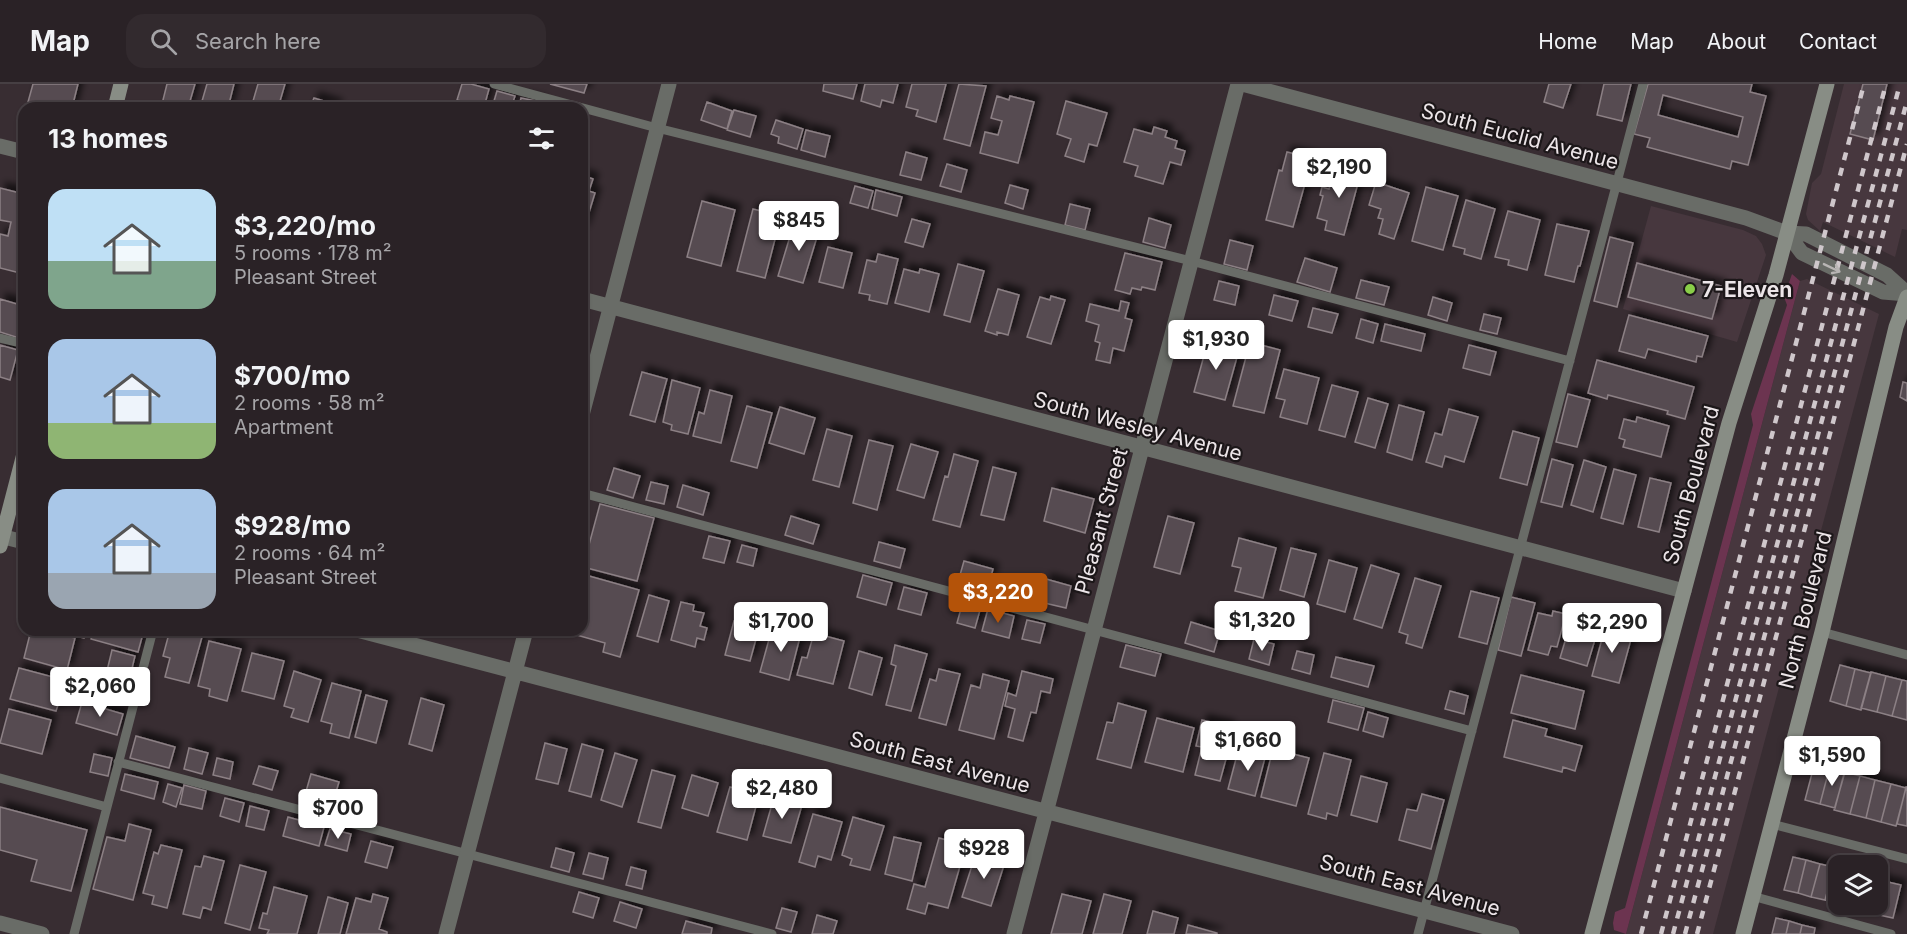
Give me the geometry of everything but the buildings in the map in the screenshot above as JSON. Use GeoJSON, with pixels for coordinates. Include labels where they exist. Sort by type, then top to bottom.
{"type":"FeatureCollection","features":[{"type":"Feature","properties":{"kind":"street"},"geometry":{"type":"LineString","coordinates":[[116,102],[121,84]]}},
{"type":"Feature","properties":{"kind":"street"},"geometry":{"type":"LineString","coordinates":[[588,392],[669,84]]}},
{"type":"Feature","properties":{"kind":"street","name":"South Euclid Avenue"},"geometry":{"type":"LineString","coordinates":[[1240,84],[1746,218],[1787,233]]}},
{"type":"Feature","properties":{"kind":"street","name":"Pleasant Street"},"geometry":{"type":"LineString","coordinates":[[1014,934],[1191,261],[1240,84]]}},
{"type":"Feature","properties":{"kind":"street","name":"South Boulevard"},"geometry":{"type":"LineString","coordinates":[[1592,934],[1729,423],[1776,275],[1827,84]]}},
{"type":"Feature","properties":{"kind":"street"},"geometry":{"type":"LineString","coordinates":[[0,146],[18,150]]}},
{"type":"Feature","properties":{"kind":"street"},"geometry":{"type":"LineString","coordinates":[[1787,233],[1802,253],[1883,292],[1907,295]]}},
{"type":"Feature","properties":{"kind":"street","name":"North Boulevard"},"geometry":{"type":"LineString","coordinates":[[1743,934],[1822,632],[1896,327],[1907,295]]}},
{"type":"Feature","properties":{"kind":"street","name":"South Wesley Avenue"},"geometry":{"type":"LineString","coordinates":[[588,300],[1684,591]]}},
{"type":"Feature","properties":{"kind":"street"},"geometry":{"type":"LineString","coordinates":[[18,476],[1,540],[18,541]]}},
{"type":"Feature","properties":{"kind":"street","name":"South East Avenue"},"geometry":{"type":"LineString","coordinates":[[380,636],[1512,934]]}},
{"type":"Feature","properties":{"kind":"street"},"geometry":{"type":"LineString","coordinates":[[446,934],[524,636]]}},
{"type":"Feature","properties":{"kind":"street"},"geometry":{"type":"LineString","coordinates":[[0,923],[42,934]]}},
{"type":"Feature","properties":{"kind":"lane"},"geometry":{"type":"LineString","coordinates":[[494,84],[561,102]]}},
{"type":"Feature","properties":{"kind":"lane"},"geometry":{"type":"LineString","coordinates":[[1418,934],[1643,84]]}},
{"type":"Feature","properties":{"kind":"lane"},"geometry":{"type":"LineString","coordinates":[[588,109],[1191,261],[1570,361]]}},
{"type":"Feature","properties":{"kind":"lane"},"geometry":{"type":"LineString","coordinates":[[0,338],[18,342]]}},
{"type":"Feature","properties":{"kind":"lane"},"geometry":{"type":"LineString","coordinates":[[588,494],[1472,731]]}},
{"type":"Feature","properties":{"kind":"lane"},"geometry":{"type":"LineString","coordinates":[[1822,632],[1907,655]]}},
{"type":"Feature","properties":{"kind":"lane"},"geometry":{"type":"LineString","coordinates":[[74,934],[151,636]]}},
{"type":"Feature","properties":{"kind":"lane"},"geometry":{"type":"LineString","coordinates":[[118,762],[772,934]]}},
{"type":"Feature","properties":{"kind":"lane"},"geometry":{"type":"LineString","coordinates":[[0,778],[107,807]]}},
{"type":"Feature","properties":{"kind":"lane"},"geometry":{"type":"LineString","coordinates":[[1772,824],[1907,859]]}},
{"type":"Feature","properties":{"kind":"lane"},"geometry":{"type":"LineString","coordinates":[[1752,896],[1891,934]]}},
{"type":"Feature","properties":{"kind":"shaded area"},"geometry":{"type":"Polygon","coordinates":[[[1844,84],[1907,84],[1907,230],[1902,229],[1895,257],[1823,222],[1820,231],[1808,220],[1806,214],[1812,183],[1821,174],[1844,84]]]}},
{"type":"Feature","properties":{"kind":"shaded area"},"geometry":{"type":"Polygon","coordinates":[[[1651,206],[1743,230],[1756,236],[1762,244],[1766,255],[1737,342],[1623,309],[1651,206]]]}},
{"type":"Feature","properties":{"kind":"shaded area"},"geometry":{"type":"Polygon","coordinates":[[[1792,274],[1800,281],[1626,934],[1614,930],[1615,912],[1625,908],[1753,425],[1751,414],[1787,305],[1784,297],[1792,274]]]}},
{"type":"Feature","properties":{"kind":"shaded area"},"geometry":{"type":"Polygon","coordinates":[[[1807,279],[1879,314],[1713,934],[1626,934],[1800,281],[1807,279]]]}},
{"type":"Feature","properties":{"kind":"railway"},"geometry":{"type":"LineString","coordinates":[[1641,934],[1864,84]]}},
{"type":"Feature","properties":{"kind":"railway"},"geometry":{"type":"LineString","coordinates":[[1661,934],[1886,84]]}},
{"type":"Feature","properties":{"kind":"railway"},"geometry":{"type":"LineString","coordinates":[[1673,934],[1900,84]]}},
{"type":"Feature","properties":{"kind":"railway"},"geometry":{"type":"LineString","coordinates":[[1685,934],[1907,101]]}},
{"type":"Feature","properties":{"kind":"railway"},"geometry":{"type":"LineString","coordinates":[[1697,934],[1907,144]]}},
{"type":"Feature","properties":{"kind":"place","name":"7-Eleven"},"geometry":{"type":"Point","coordinates":[1690,289]}}]}
